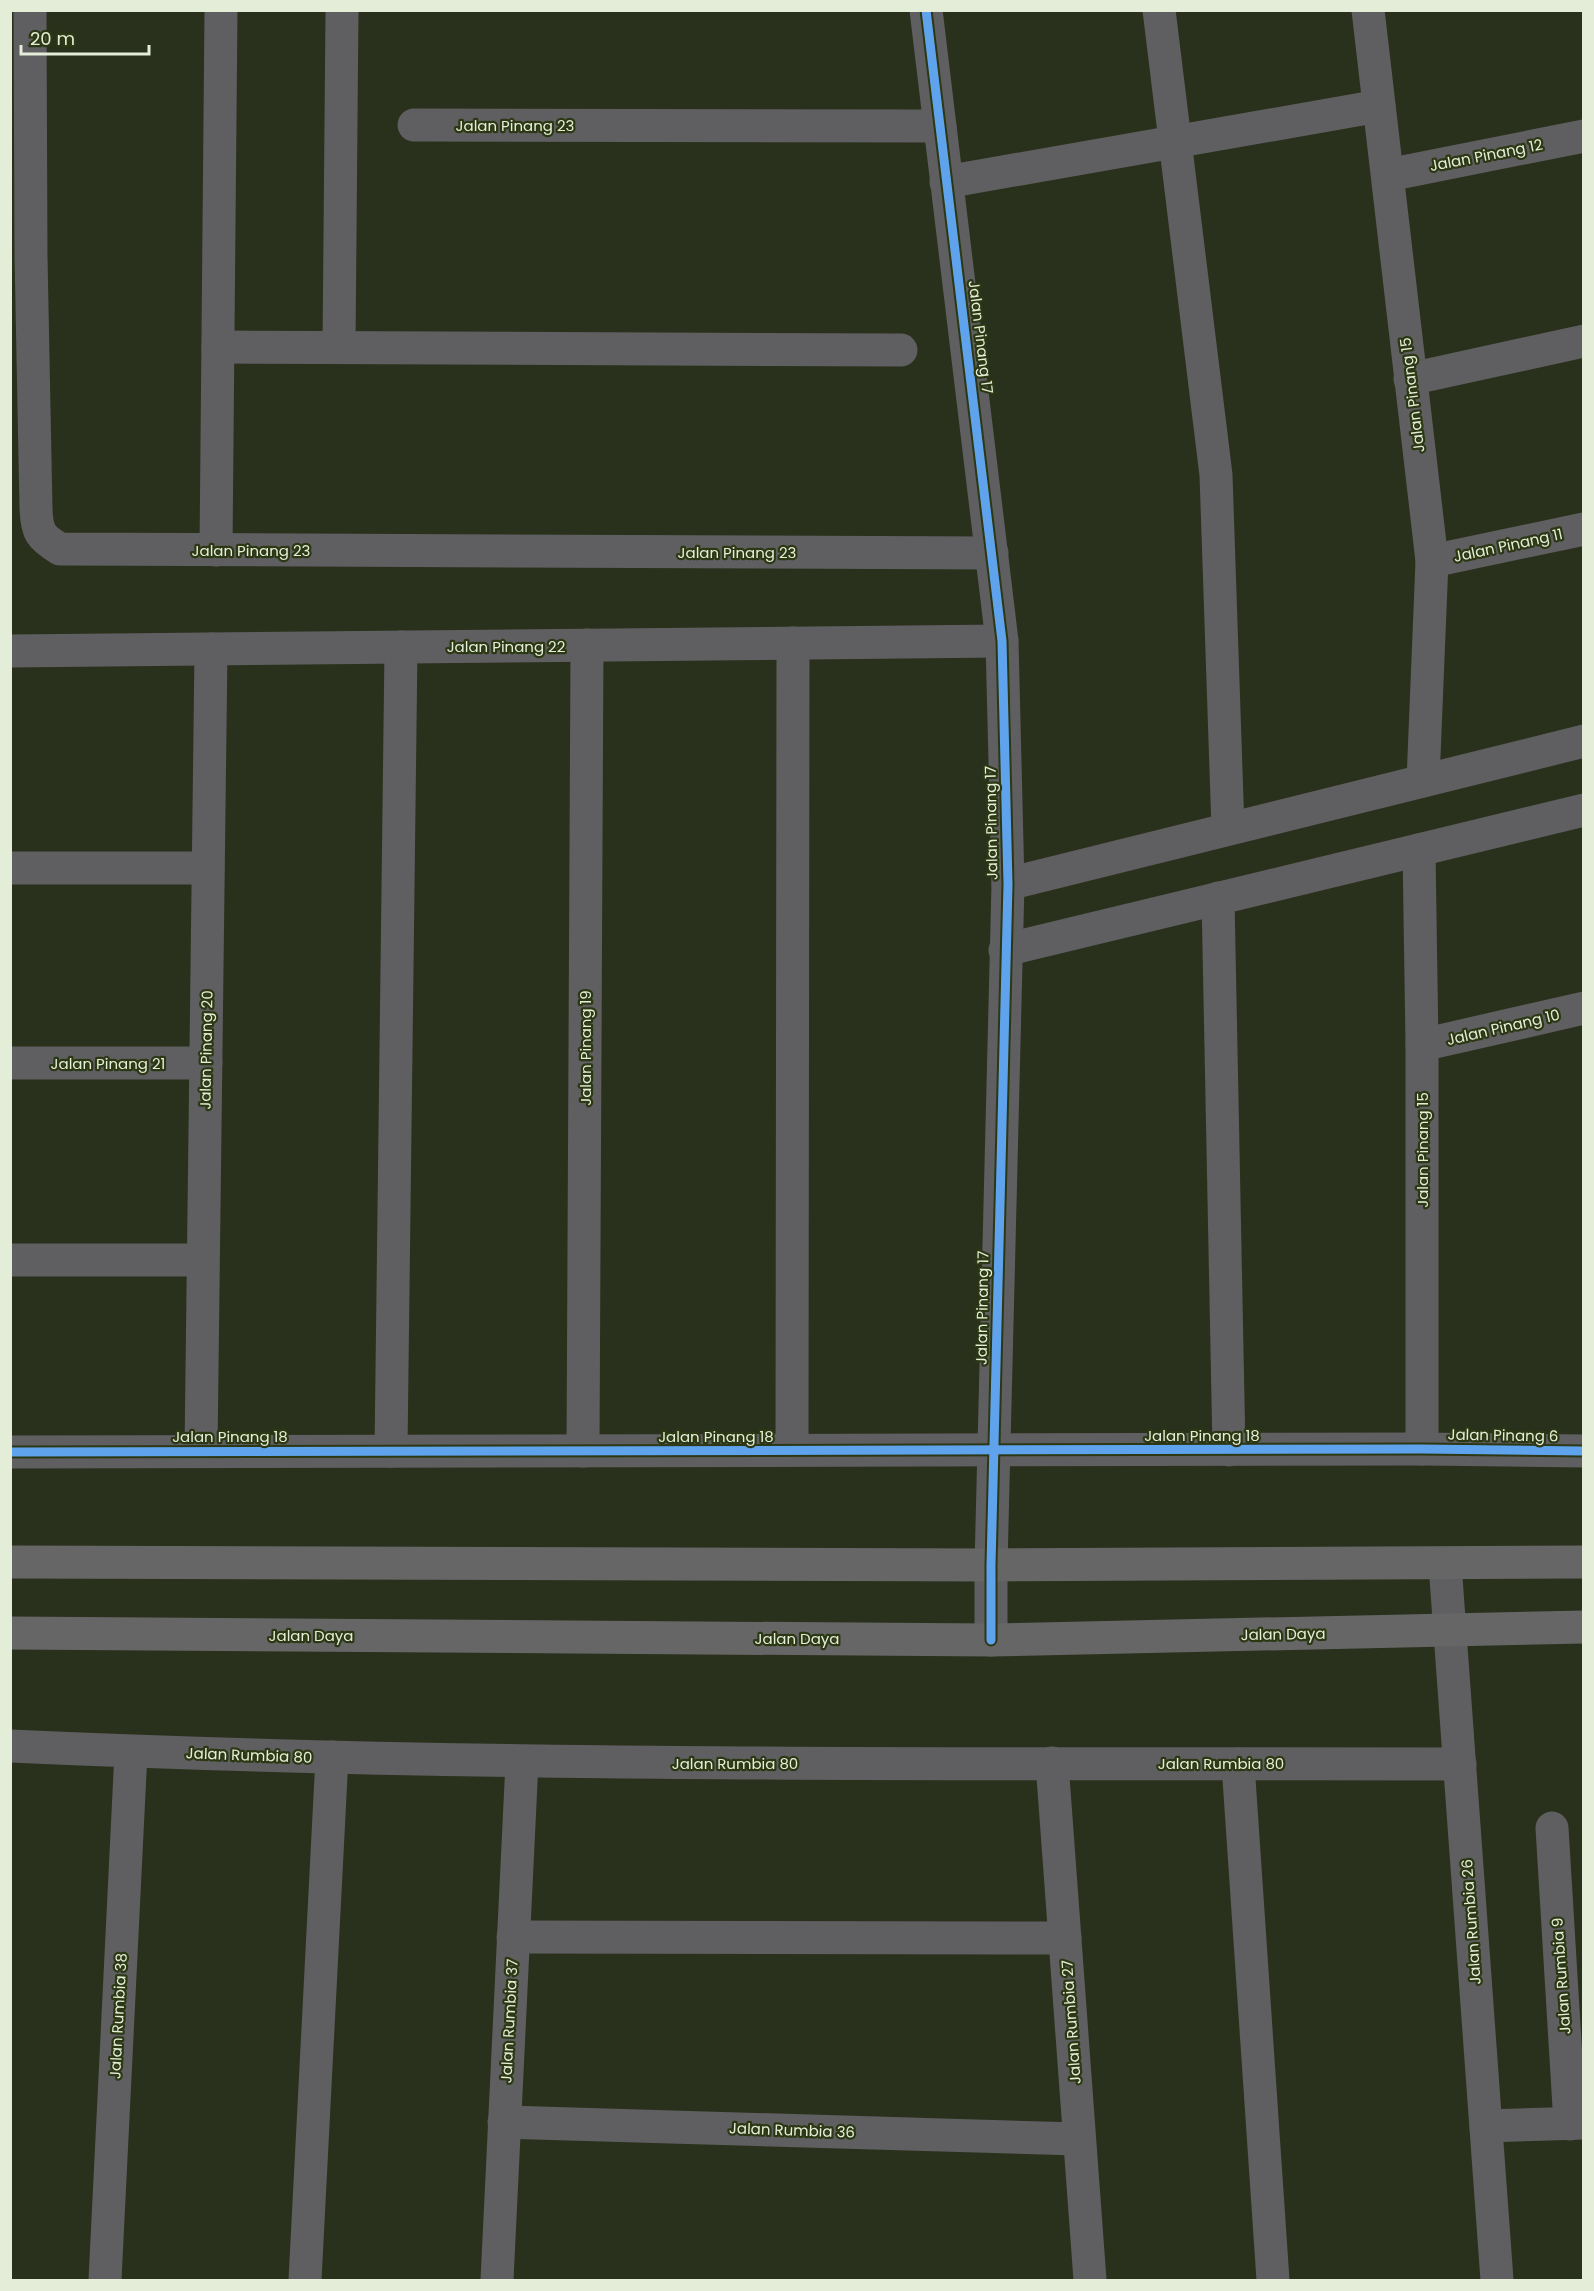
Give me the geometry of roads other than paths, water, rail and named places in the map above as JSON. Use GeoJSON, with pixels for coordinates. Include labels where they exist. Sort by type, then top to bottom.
{"type":"FeatureCollection","features":[{"type":"Feature","properties":{"kind":"main road"},"geometry":{"type":"LineString","coordinates":[[10,1562],[991,1565],[1584,1562]]}},
{"type":"Feature","properties":{"kind":"main road","name":"Jalan Daya"},"geometry":{"type":"LineString","coordinates":[[10,1633],[991,1640],[1584,1627]]}},
{"type":"Feature","properties":{"kind":"street","name":"Jalan Pinang 23"},"geometry":{"type":"LineString","coordinates":[[30,10],[31,256],[37,527],[44,540],[60,549],[992,553]]}},
{"type":"Feature","properties":{"kind":"street"},"geometry":{"type":"LineString","coordinates":[[216,550],[221,10]]}},
{"type":"Feature","properties":{"kind":"street"},"geometry":{"type":"LineString","coordinates":[[339,347],[342,10]]}},
{"type":"Feature","properties":{"kind":"street","name":"Jalan Pinang 17"},"geometry":{"type":"LineString","coordinates":[[926,10],[1002,641],[1008,884],[991,1640]]}},
{"type":"Feature","properties":{"kind":"street"},"geometry":{"type":"LineString","coordinates":[[1159,10],[1216,475],[1228,829]]}},
{"type":"Feature","properties":{"kind":"street","name":"Jalan Pinang 15"},"geometry":{"type":"LineString","coordinates":[[1368,10],[1432,561],[1423,781]]}},
{"type":"Feature","properties":{"kind":"street"},"geometry":{"type":"LineString","coordinates":[[946,182],[1379,106]]}},
{"type":"Feature","properties":{"kind":"street","name":"Jalan Pinang 23"},"geometry":{"type":"LineString","coordinates":[[414,125],[940,126]]}},
{"type":"Feature","properties":{"kind":"street","name":"Jalan Pinang 12"},"geometry":{"type":"LineString","coordinates":[[1388,175],[1584,136]]}},
{"type":"Feature","properties":{"kind":"street"},"geometry":{"type":"LineString","coordinates":[[1410,379],[1584,340]]}},
{"type":"Feature","properties":{"kind":"street"},"geometry":{"type":"LineString","coordinates":[[218,347],[902,350]]}},
{"type":"Feature","properties":{"kind":"street","name":"Jalan Pinang 11"},"geometry":{"type":"LineString","coordinates":[[1432,561],[1584,529]]}},
{"type":"Feature","properties":{"kind":"street","name":"Jalan Pinang 22"},"geometry":{"type":"LineString","coordinates":[[10,651],[1002,641]]}},
{"type":"Feature","properties":{"kind":"street"},"geometry":{"type":"LineString","coordinates":[[792,1450],[793,643]]}},
{"type":"Feature","properties":{"kind":"street","name":"Jalan Pinang 19"},"geometry":{"type":"LineString","coordinates":[[583,1451],[588,645]]}},
{"type":"Feature","properties":{"kind":"street"},"geometry":{"type":"LineString","coordinates":[[392,1451],[401,647]]}},
{"type":"Feature","properties":{"kind":"street","name":"Jalan Pinang 20"},"geometry":{"type":"LineString","coordinates":[[201,1451],[211,649]]}},
{"type":"Feature","properties":{"kind":"street"},"geometry":{"type":"LineString","coordinates":[[1008,884],[1584,741]]}},
{"type":"Feature","properties":{"kind":"street"},"geometry":{"type":"LineString","coordinates":[[1005,950],[1584,810]]}},
{"type":"Feature","properties":{"kind":"street","name":"Jalan Pinang 15"},"geometry":{"type":"LineString","coordinates":[[1419,850],[1422,1045],[1422,1449]]}},
{"type":"Feature","properties":{"kind":"street"},"geometry":{"type":"LineString","coordinates":[[10,868],[208,868]]}},
{"type":"Feature","properties":{"kind":"street"},"geometry":{"type":"LineString","coordinates":[[1218,898],[1229,1450]]}},
{"type":"Feature","properties":{"kind":"street","name":"Jalan Pinang 10"},"geometry":{"type":"LineString","coordinates":[[1422,1045],[1584,1008]]}},
{"type":"Feature","properties":{"kind":"street","name":"Jalan Pinang 21"},"geometry":{"type":"LineString","coordinates":[[10,1063],[206,1063]]}},
{"type":"Feature","properties":{"kind":"street"},"geometry":{"type":"LineString","coordinates":[[10,1260],[202,1260]]}},
{"type":"Feature","properties":{"kind":"street","name":"Jalan Pinang 18"},"geometry":{"type":"LineString","coordinates":[[10,1452],[1422,1449]]}},
{"type":"Feature","properties":{"kind":"street","name":"Jalan Pinang 6"},"geometry":{"type":"LineString","coordinates":[[1422,1449],[1584,1451]]}},
{"type":"Feature","properties":{"kind":"street","name":"Jalan Rumbia 26"},"geometry":{"type":"LineString","coordinates":[[1445,1563],[1497,2280]]}},
{"type":"Feature","properties":{"kind":"street","name":"Jalan Rumbia 80"},"geometry":{"type":"LineString","coordinates":[[10,1746],[131,1752],[522,1762],[1460,1764]]}},
{"type":"Feature","properties":{"kind":"street","name":"Jalan Rumbia 38"},"geometry":{"type":"LineString","coordinates":[[105,2280],[131,1752]]}},
{"type":"Feature","properties":{"kind":"street"},"geometry":{"type":"LineString","coordinates":[[305,2280],[332,1757]]}},
{"type":"Feature","properties":{"kind":"street","name":"Jalan Rumbia 37"},"geometry":{"type":"LineString","coordinates":[[497,2280],[522,1762]]}},
{"type":"Feature","properties":{"kind":"street","name":"Jalan Rumbia 27"},"geometry":{"type":"LineString","coordinates":[[1052,1763],[1090,2280]]}},
{"type":"Feature","properties":{"kind":"street"},"geometry":{"type":"LineString","coordinates":[[1238,1764],[1273,2280]]}},
{"type":"Feature","properties":{"kind":"street","name":"Jalan Rumbia 9"},"geometry":{"type":"LineString","coordinates":[[1552,1828],[1577,2124]]}},
{"type":"Feature","properties":{"kind":"street"},"geometry":{"type":"LineString","coordinates":[[513,1937],[1065,1938]]}},
{"type":"Feature","properties":{"kind":"street","name":"Jalan Rumbia 36"},"geometry":{"type":"LineString","coordinates":[[504,2122],[1079,2139]]}},
{"type":"Feature","properties":{"kind":"street"},"geometry":{"type":"LineString","coordinates":[[1486,2126],[1577,2124]]}}]}
